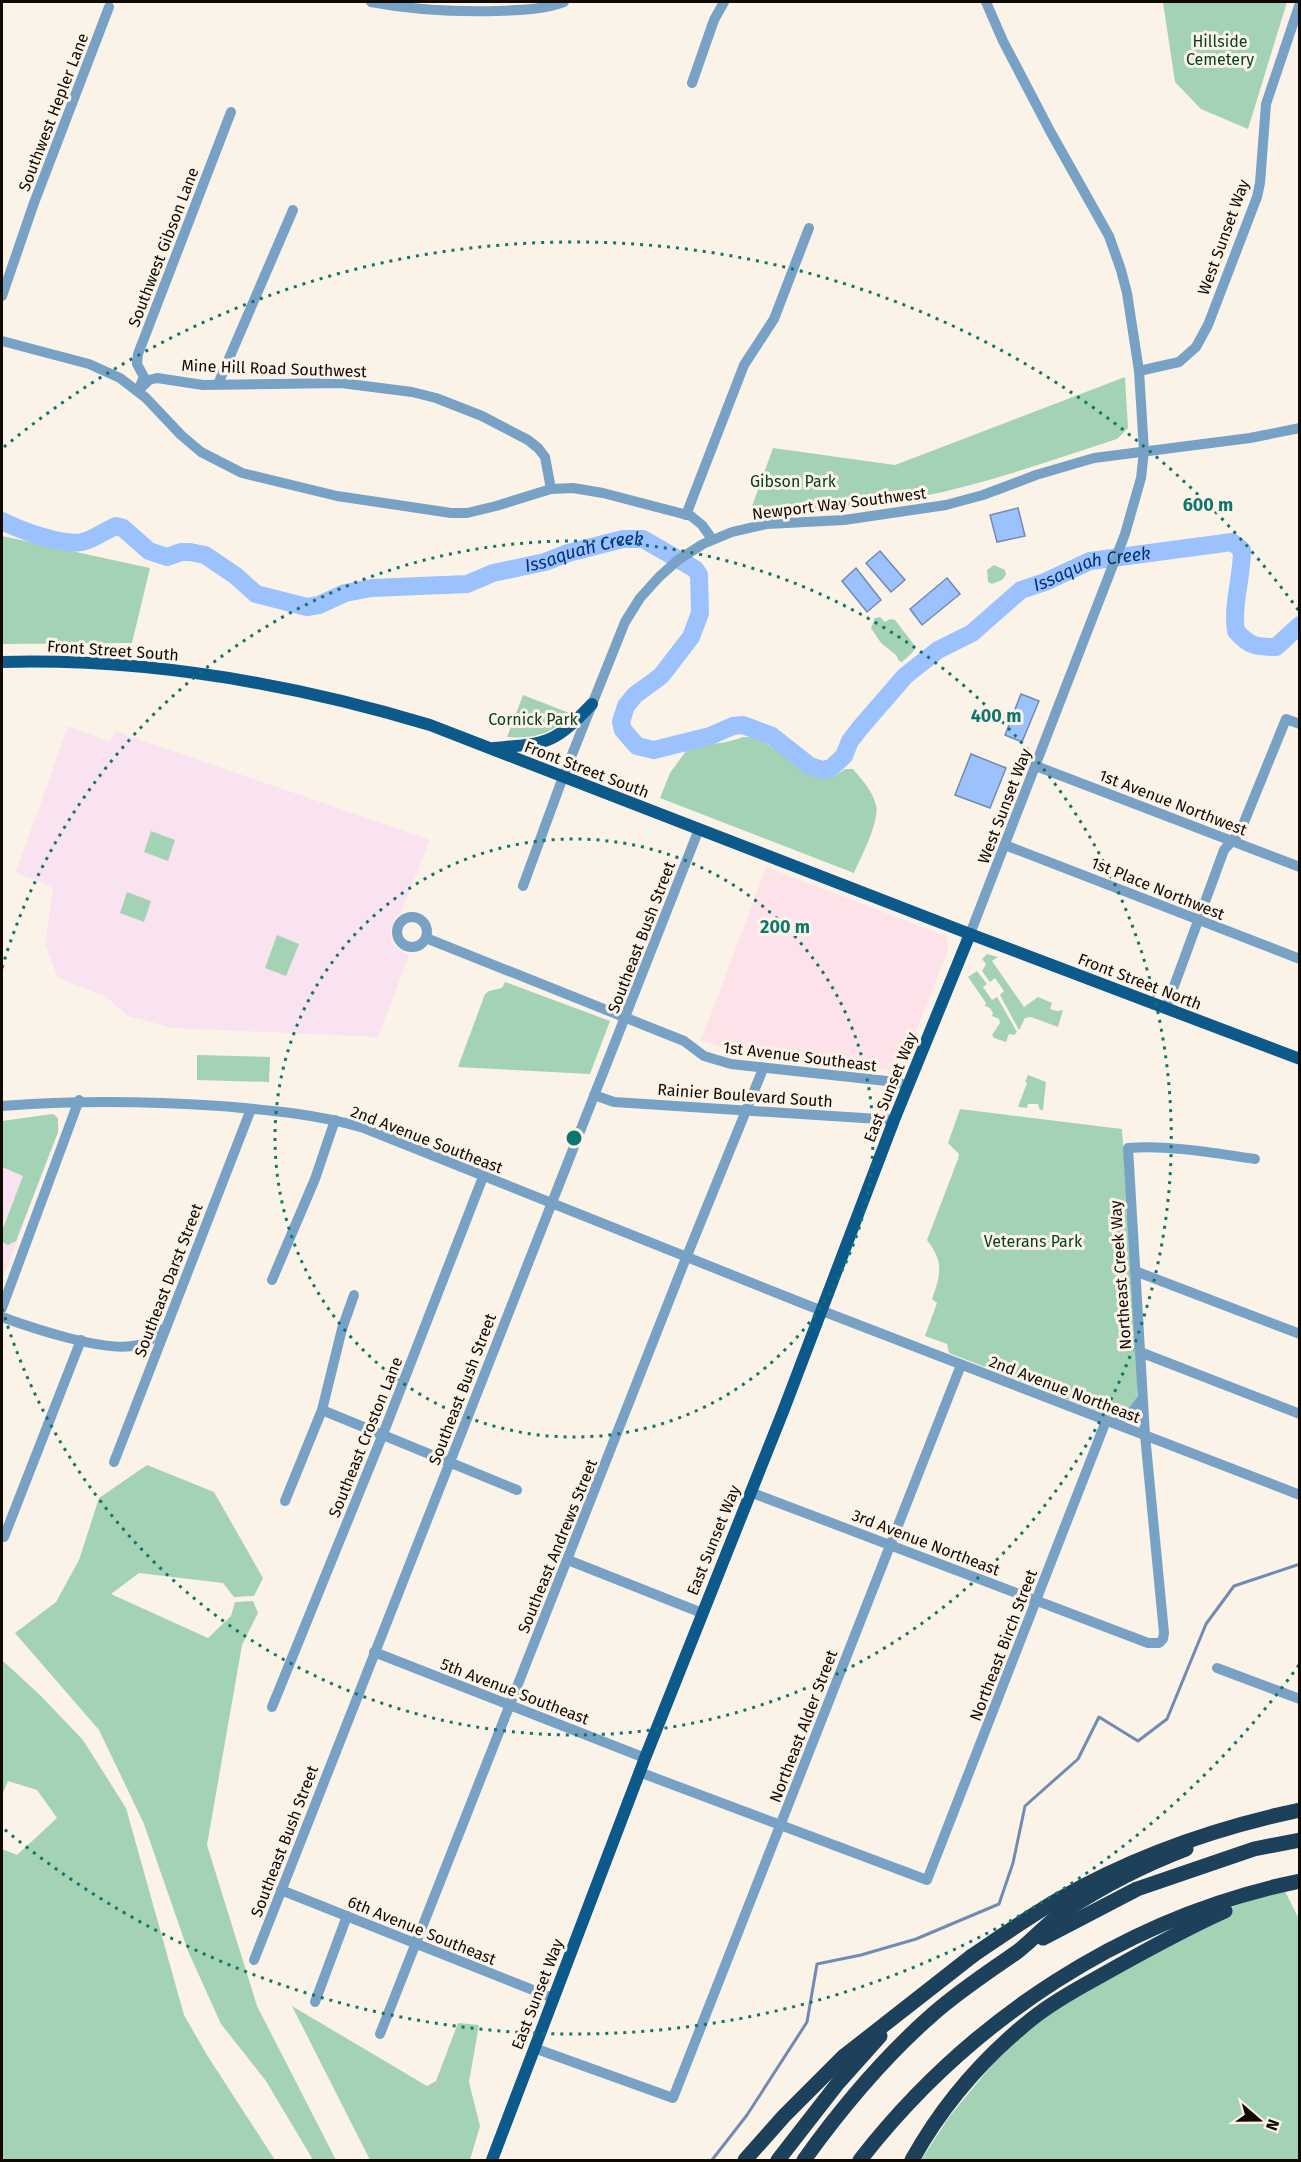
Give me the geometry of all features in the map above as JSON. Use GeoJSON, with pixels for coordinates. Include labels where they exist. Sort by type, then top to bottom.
{"type":"FeatureCollection","features":[{"type":"Feature","properties":{"kind":"highway"},"geometry":{"type":"LineString","coordinates":[[804,2160],[889,2056],[933,2014],[1019,1950],[1064,1912],[1121,1878],[1174,1854],[1254,1823],[1299,1809]]}},
{"type":"Feature","properties":{"kind":"highway"},"geometry":{"type":"LineString","coordinates":[[745,2160],[784,2116],[867,2036],[907,2008],[972,1956],[1057,1900],[1131,1863],[1203,1836],[1299,1809]]}},
{"type":"Feature","properties":{"kind":"highway"},"geometry":{"type":"LineString","coordinates":[[1019,1950],[1137,1889],[1254,1849],[1299,1840]]}},
{"type":"Feature","properties":{"kind":"highway"},"geometry":{"type":"LineString","coordinates":[[860,2160],[930,2081],[970,2044],[1027,2000],[1069,1973],[1142,1932],[1221,1903],[1299,1881]]}},
{"type":"Feature","properties":{"kind":"highway"},"geometry":{"type":"LineString","coordinates":[[912,2160],[945,2109],[991,2056],[1033,2018],[1066,1994],[1136,1955],[1204,1920],[1282,1885]]}},
{"type":"Feature","properties":{"kind":"highway"},"geometry":{"type":"LineString","coordinates":[[921,2160],[949,2117],[991,2066],[1036,2024],[1094,1979]]}},
{"type":"Feature","properties":{"kind":"highway"},"geometry":{"type":"LineString","coordinates":[[778,2160],[838,2083],[907,2008]]}},
{"type":"Feature","properties":{"kind":"main road","name":"Front Street South"},"geometry":{"type":"LineString","coordinates":[[2,662],[63,661],[157,667],[270,684],[327,696],[400,716],[489,748],[970,934]]}},
{"type":"Feature","properties":{"kind":"main road"},"geometry":{"type":"LineString","coordinates":[[489,748],[552,740],[567,730],[592,704]]}},
{"type":"Feature","properties":{"kind":"main road","name":"Front Street North"},"geometry":{"type":"LineString","coordinates":[[970,934],[1299,1059]]}},
{"type":"Feature","properties":{"kind":"main road","name":"East Sunset Way"},"geometry":{"type":"LineString","coordinates":[[492,2160],[639,1772],[784,1409],[894,1120],[970,934]]}},
{"type":"Feature","properties":{"kind":"street"},"geometry":{"type":"LineString","coordinates":[[371,2],[436,11],[477,11],[531,10],[564,2]]}},
{"type":"Feature","properties":{"kind":"street"},"geometry":{"type":"LineString","coordinates":[[692,83],[714,20],[724,2]]}},
{"type":"Feature","properties":{"kind":"street","name":"West Sunset Way"},"geometry":{"type":"LineString","coordinates":[[970,934],[1121,545],[1141,478],[1144,451],[1138,371],[1127,293],[1114,249],[1011,56],[987,2]]}},
{"type":"Feature","properties":{"kind":"street","name":"West Sunset Way"},"geometry":{"type":"LineString","coordinates":[[1138,371],[1179,362],[1196,347],[1208,325],[1257,197],[1261,176],[1266,104],[1299,3]]}},
{"type":"Feature","properties":{"kind":"street","name":"Southwest Hepler Lane"},"geometry":{"type":"LineString","coordinates":[[2,296],[37,193],[109,7]]}},
{"type":"Feature","properties":{"kind":"street","name":"Southwest Gibson Lane"},"geometry":{"type":"LineString","coordinates":[[138,391],[144,377],[137,364],[138,354],[231,112]]}},
{"type":"Feature","properties":{"kind":"street"},"geometry":{"type":"LineString","coordinates":[[218,384],[293,210]]}},
{"type":"Feature","properties":{"kind":"street"},"geometry":{"type":"LineString","coordinates":[[686,515],[744,365],[774,319],[809,228]]}},
{"type":"Feature","properties":{"kind":"street"},"geometry":{"type":"LineString","coordinates":[[2,341],[89,364],[120,378],[138,391],[201,452],[242,473],[291,487],[451,513],[467,513],[551,489],[588,490],[686,515],[699,521],[711,539]]}},
{"type":"Feature","properties":{"kind":"street","name":"Mine Hill Road Southwest"},"geometry":{"type":"LineString","coordinates":[[138,391],[152,379],[257,385],[341,383],[412,392],[436,398],[482,416],[528,440],[545,457],[551,489]]}},
{"type":"Feature","properties":{"kind":"street","name":"Newport Way Southwest"},"geometry":{"type":"LineString","coordinates":[[523,886],[619,634],[632,609],[648,588],[690,551],[711,539],[767,524],[844,520],[946,505],[1005,488],[1074,462],[1250,438],[1299,428]]}},
{"type":"Feature","properties":{"kind":"street"},"geometry":{"type":"LineString","coordinates":[[1166,1008],[1224,850],[1240,832],[1286,719],[1299,724]]}},
{"type":"Feature","properties":{"kind":"street","name":"1st Avenue Northwest"},"geometry":{"type":"LineString","coordinates":[[1036,766],[1299,867]]}},
{"type":"Feature","properties":{"kind":"street","name":"Southeast Bush Street"},"geometry":{"type":"LineString","coordinates":[[254,1960],[699,830]]}},
{"type":"Feature","properties":{"kind":"street","name":"1st Place Northwest"},"geometry":{"type":"LineString","coordinates":[[1005,845],[1299,959]]}},
{"type":"Feature","properties":{"kind":"street","name":"1st Avenue Southeast"},"geometry":{"type":"LineString","coordinates":[[426,938],[689,1044],[704,1056],[714,1060],[764,1069],[896,1082],[908,1086]]}},
{"type":"Feature","properties":{"kind":"street","name":"Southeast Andrews Street"},"geometry":{"type":"LineString","coordinates":[[380,2034],[686,1258],[745,1110],[764,1069]]}},
{"type":"Feature","properties":{"kind":"street","name":"Rainier Boulevard South"},"geometry":{"type":"LineString","coordinates":[[594,1095],[614,1102],[894,1120]]}},
{"type":"Feature","properties":{"kind":"street"},"geometry":{"type":"LineString","coordinates":[[2,1308],[79,1100]]}},
{"type":"Feature","properties":{"kind":"street","name":"2nd Avenue Southeast"},"geometry":{"type":"LineString","coordinates":[[2,1106],[79,1100],[158,1102],[306,1114],[336,1120],[396,1141],[820,1310]]}},
{"type":"Feature","properties":{"kind":"street","name":"Southeast Darst Street"},"geometry":{"type":"LineString","coordinates":[[114,1462],[251,1109]]}},
{"type":"Feature","properties":{"kind":"street"},"geometry":{"type":"LineString","coordinates":[[272,1281],[315,1179],[336,1120]]}},
{"type":"Feature","properties":{"kind":"street","name":"Northeast Creek Way"},"geometry":{"type":"LineString","coordinates":[[1159,1643],[1164,1633],[1144,1435],[1128,1148],[1187,1149],[1255,1159]]}},
{"type":"Feature","properties":{"kind":"street","name":"Southeast Croston Lane"},"geometry":{"type":"LineString","coordinates":[[272,1707],[383,1434],[483,1177]]}},
{"type":"Feature","properties":{"kind":"street"},"geometry":{"type":"LineString","coordinates":[[1135,1271],[1299,1334]]}},
{"type":"Feature","properties":{"kind":"street"},"geometry":{"type":"LineString","coordinates":[[285,1501],[322,1410],[342,1329],[354,1295]]}},
{"type":"Feature","properties":{"kind":"street","name":"2nd Avenue Northeast"},"geometry":{"type":"LineString","coordinates":[[820,1310],[1299,1495]]}},
{"type":"Feature","properties":{"kind":"street"},"geometry":{"type":"LineString","coordinates":[[2,1317],[81,1340],[125,1347],[135,1346],[158,1335],[170,1318]]}},
{"type":"Feature","properties":{"kind":"street"},"geometry":{"type":"LineString","coordinates":[[4,1537],[81,1340]]}},
{"type":"Feature","properties":{"kind":"street"},"geometry":{"type":"LineString","coordinates":[[1140,1352],[1299,1414]]}},
{"type":"Feature","properties":{"kind":"street","name":"Northeast Alder Street"},"geometry":{"type":"LineString","coordinates":[[534,2048],[674,2098],[961,1365]]}},
{"type":"Feature","properties":{"kind":"street"},"geometry":{"type":"LineString","coordinates":[[1109,1422],[1131,1414],[1142,1399]]}},
{"type":"Feature","properties":{"kind":"street"},"geometry":{"type":"LineString","coordinates":[[322,1410],[517,1490]]}},
{"type":"Feature","properties":{"kind":"street","name":"Northeast Birch Street"},"geometry":{"type":"LineString","coordinates":[[781,1825],[927,1880],[1036,1600],[1109,1422]]}},
{"type":"Feature","properties":{"kind":"street","name":"3rd Avenue Northeast"},"geometry":{"type":"LineString","coordinates":[[750,1492],[1148,1643],[1159,1643]]}},
{"type":"Feature","properties":{"kind":"street"},"geometry":{"type":"LineString","coordinates":[[568,1560],[702,1613]]}},
{"type":"Feature","properties":{"kind":"street","name":"5th Avenue Southeast"},"geometry":{"type":"LineString","coordinates":[[374,1653],[645,1758]]}},
{"type":"Feature","properties":{"kind":"street"},"geometry":{"type":"LineString","coordinates":[[1217,1668],[1299,1699]]}},
{"type":"Feature","properties":{"kind":"street"},"geometry":{"type":"LineString","coordinates":[[639,1772],[781,1825]]}},
{"type":"Feature","properties":{"kind":"street","name":"6th Avenue Southeast"},"geometry":{"type":"LineString","coordinates":[[281,1890],[553,1998]]}},
{"type":"Feature","properties":{"kind":"street"},"geometry":{"type":"LineString","coordinates":[[315,2002],[347,1916]]}},
{"type":"Feature","properties":{"kind":"shaded area"},"geometry":{"type":"Polygon","coordinates":[[[68,726],[110,742],[115,731],[430,840],[401,913],[395,918],[391,928],[391,939],[396,947],[409,956],[378,1037],[173,1028],[128,1016],[106,997],[58,978],[45,944],[53,888],[16,872],[68,726]]]}},
{"type":"Feature","properties":{"kind":"shaded area"},"geometry":{"type":"Polygon","coordinates":[[[766,867],[946,936],[949,948],[900,1071],[749,1057],[701,1040],[766,867]]]}},
{"type":"Feature","properties":{"kind":"shaded area"},"geometry":{"type":"Polygon","coordinates":[[[53,1114],[58,1118],[58,1132],[2,1281],[2,1121],[53,1114]]]}},
{"type":"Feature","properties":{"kind":"green space","name":"Hillside Cemetery"},"geometry":{"type":"Polygon","coordinates":[[[1163,2],[1287,2],[1248,129],[1201,109],[1175,82],[1163,2]]]}},
{"type":"Feature","properties":{"kind":"green space","name":"Gibson Park"},"geometry":{"type":"Polygon","coordinates":[[[1125,377],[1128,428],[1117,439],[994,478],[919,497],[814,509],[750,512],[773,448],[895,465],[1125,377]]]}},
{"type":"Feature","properties":{"kind":"green space"},"geometry":{"type":"Polygon","coordinates":[[[2,536],[150,568],[132,643],[2,644],[2,536]]]}},
{"type":"Feature","properties":{"kind":"green space"},"geometry":{"type":"Polygon","coordinates":[[[994,565],[1005,570],[1006,575],[1002,580],[992,584],[988,582],[987,570],[994,565]]]}},
{"type":"Feature","properties":{"kind":"green space"},"geometry":{"type":"Polygon","coordinates":[[[880,617],[885,622],[890,619],[895,620],[915,646],[913,652],[902,662],[881,643],[871,628],[875,618],[880,617]]]}},
{"type":"Feature","properties":{"kind":"green space","name":"Cornick Park"},"geometry":{"type":"Polygon","coordinates":[[[523,695],[572,714],[550,731],[542,734],[507,737],[523,695]]]}},
{"type":"Feature","properties":{"kind":"green space"},"geometry":{"type":"Polygon","coordinates":[[[743,737],[757,737],[809,773],[823,777],[835,776],[845,769],[853,769],[860,777],[872,795],[876,812],[869,839],[854,873],[660,798],[670,773],[689,747],[743,737]]]}},
{"type":"Feature","properties":{"kind":"green space"},"geometry":{"type":"Polygon","coordinates":[[[151,831],[175,840],[168,861],[144,852],[151,831]]]}},
{"type":"Feature","properties":{"kind":"green space"},"geometry":{"type":"Polygon","coordinates":[[[127,892],[151,901],[144,922],[120,913],[127,892]]]}},
{"type":"Feature","properties":{"kind":"green space"},"geometry":{"type":"Polygon","coordinates":[[[277,935],[299,944],[286,976],[265,968],[277,935]]]}},
{"type":"Feature","properties":{"kind":"green space"},"geometry":{"type":"Polygon","coordinates":[[[987,954],[998,957],[992,961],[1024,1007],[1038,997],[1052,1003],[1050,1009],[1063,1010],[1058,1027],[1031,1017],[1025,1018],[1019,1030],[1000,995],[1004,991],[995,978],[990,982],[982,971],[986,964],[982,959],[987,954]]]}},
{"type":"Feature","properties":{"kind":"green space"},"geometry":{"type":"Polygon","coordinates":[[[977,971],[987,984],[983,987],[992,1000],[997,997],[1017,1032],[1014,1035],[1009,1034],[1006,1042],[992,1035],[1000,1023],[999,1019],[992,1016],[990,1008],[985,1006],[986,1003],[968,977],[977,971]]]}},
{"type":"Feature","properties":{"kind":"green space"},"geometry":{"type":"Polygon","coordinates":[[[505,982],[610,1021],[590,1074],[458,1067],[485,994],[502,988],[505,982]]]}},
{"type":"Feature","properties":{"kind":"green space"},"geometry":{"type":"Polygon","coordinates":[[[197,1055],[270,1057],[269,1082],[197,1080],[197,1055]]]}},
{"type":"Feature","properties":{"kind":"green space"},"geometry":{"type":"Polygon","coordinates":[[[1028,1075],[1046,1082],[1043,1110],[1040,1110],[1038,1104],[1028,1104],[1027,1108],[1018,1107],[1028,1075]]]}},
{"type":"Feature","properties":{"kind":"green space","name":"Veterans Park"},"geometry":{"type":"Polygon","coordinates":[[[960,1109],[1122,1129],[1137,1335],[1137,1397],[1133,1408],[1120,1416],[1112,1417],[949,1353],[947,1344],[925,1336],[937,1303],[932,1299],[939,1275],[936,1255],[927,1240],[958,1159],[959,1154],[948,1143],[960,1109]]]}},
{"type":"Feature","properties":{"kind":"green space"},"geometry":{"type":"Polygon","coordinates":[[[53,1114],[58,1118],[58,1132],[16,1241],[8,1245],[2,1242],[2,1231],[23,1176],[2,1167],[2,1121],[53,1114]]]}},
{"type":"Feature","properties":{"kind":"green space"},"geometry":{"type":"Polygon","coordinates":[[[147,1465],[214,1492],[263,1578],[254,1596],[234,1597],[223,1583],[139,1573],[111,1594],[208,1638],[231,1616],[235,1602],[253,1601],[258,1613],[242,1645],[207,1845],[257,2006],[336,2160],[313,2160],[266,2081],[221,2024],[188,1951],[144,1824],[99,1730],[15,1633],[56,1602],[79,1560],[99,1498],[147,1465]]]}},
{"type":"Feature","properties":{"kind":"green space"},"geometry":{"type":"Polygon","coordinates":[[[2,1660],[83,1740],[126,1808],[184,2015],[275,2160],[2,2160],[2,1849],[17,1855],[57,1818],[37,1790],[8,1781],[2,1795],[2,1660]]]}},
{"type":"Feature","properties":{"kind":"green space"},"geometry":{"type":"Polygon","coordinates":[[[1282,1885],[1299,1919],[1299,2160],[921,2160],[949,2117],[991,2066],[1018,2039],[1055,2009],[1204,1920],[1282,1885]]]}},
{"type":"Feature","properties":{"kind":"green space"},"geometry":{"type":"Polygon","coordinates":[[[292,2006],[427,2086],[436,2081],[458,2023],[479,2025],[469,2082],[480,2126],[470,2160],[370,2160],[292,2006]]]}},
{"type":"Feature","properties":{"kind":"water"},"geometry":{"type":"Polygon","coordinates":[[[1018,508],[1025,536],[997,542],[990,515],[1018,508]]]}},
{"type":"Feature","properties":{"kind":"water"},"geometry":{"type":"Polygon","coordinates":[[[880,551],[905,580],[891,592],[866,563],[880,551]]]}},
{"type":"Feature","properties":{"kind":"water"},"geometry":{"type":"Polygon","coordinates":[[[856,568],[881,600],[867,612],[842,581],[856,568]]]}},
{"type":"Feature","properties":{"kind":"water"},"geometry":{"type":"Polygon","coordinates":[[[947,578],[960,594],[922,625],[910,609],[947,578]]]}},
{"type":"Feature","properties":{"kind":"water"},"geometry":{"type":"Polygon","coordinates":[[[1021,694],[1039,701],[1022,742],[1005,735],[1021,694]]]}},
{"type":"Feature","properties":{"kind":"water"},"geometry":{"type":"Polygon","coordinates":[[[971,754],[1006,768],[990,808],[955,795],[971,754]]]}},
{"type":"Feature","properties":{"kind":"waterway","name":"Issaquah Creek"},"geometry":{"type":"LineString","coordinates":[[2,521],[41,536],[74,543],[91,539],[116,526],[123,528],[149,551],[167,557],[181,552],[205,555],[236,576],[256,594],[307,607],[319,605],[345,593],[372,588],[467,584],[493,573],[545,562],[568,553],[623,539],[643,539],[695,569],[699,575],[700,613],[691,637],[661,676],[635,695],[626,706],[621,722],[623,730],[637,746],[654,750],[743,725],[772,736],[810,766],[823,770],[831,768],[844,756],[850,741],[905,676],[938,650],[972,633],[1021,590],[1045,582],[1090,561],[1232,542],[1242,550],[1235,611],[1236,631],[1253,645],[1276,647],[1300,625]]}},
{"type":"Feature","properties":{"kind":"waterway"},"geometry":{"type":"LineString","coordinates":[[712,2160],[747,2115],[807,2022],[817,1964],[861,1955],[916,1939],[999,1904],[1013,1863],[1025,1806],[1078,1759],[1099,1717],[1138,1741],[1167,1719],[1206,1624],[1234,1586],[1300,1564]]}}]}
